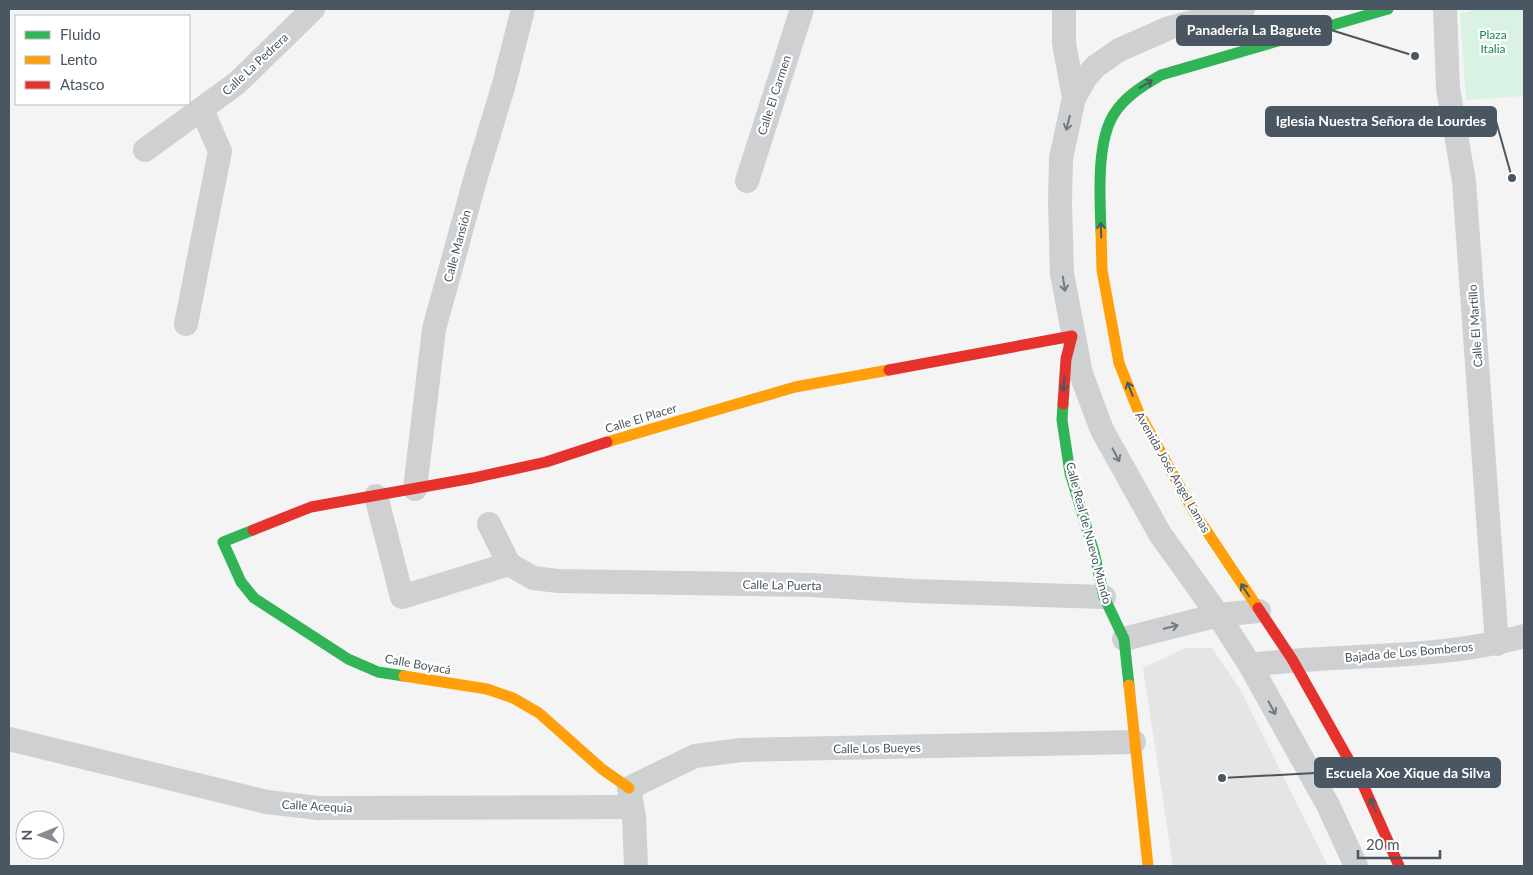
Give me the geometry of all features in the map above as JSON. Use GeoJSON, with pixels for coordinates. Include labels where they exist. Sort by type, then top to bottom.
{"type":"FeatureCollection","features":[{"type":"Feature","properties":{"kind":"street","name":"Calle La Pedrera"},"geometry":{"type":"LineString","coordinates":[[145,150],[237,83],[313,9]]}},
{"type":"Feature","properties":{"kind":"street","name":"Calle Mansión"},"geometry":{"type":"LineString","coordinates":[[415,489],[434,329],[524,9]]}},
{"type":"Feature","properties":{"kind":"street","name":"Calle El Carmen"},"geometry":{"type":"LineString","coordinates":[[747,181],[802,9]]}},
{"type":"Feature","properties":{"kind":"street"},"geometry":{"type":"LineString","coordinates":[[1064,9],[1064,43],[1074,98]]}},
{"type":"Feature","properties":{"kind":"street"},"geometry":{"type":"LineString","coordinates":[[1243,9],[1171,18],[1118,50],[1096,66],[1086,77],[1074,98],[1061,158],[1062,274],[1072,336],[1081,374],[1102,430],[1160,534],[1218,615],[1250,665],[1328,805],[1356,866]]}},
{"type":"Feature","properties":{"kind":"street","name":"Avenida José Angel Lamas"},"geometry":{"type":"LineString","coordinates":[[1388,9],[1322,30],[1161,75],[1137,89],[1114,114],[1106,135],[1102,162],[1100,203],[1102,270],[1119,363],[1139,413],[1194,512],[1292,659],[1364,787],[1399,866]]}},
{"type":"Feature","properties":{"kind":"street","name":"Calle El Martillo"},"geometry":{"type":"LineString","coordinates":[[1445,9],[1448,89],[1465,191],[1496,644]]}},
{"type":"Feature","properties":{"kind":"street"},"geometry":{"type":"LineString","coordinates":[[186,324],[220,151],[202,110]]}},
{"type":"Feature","properties":{"kind":"street","name":"Calle El Placer"},"geometry":{"type":"LineString","coordinates":[[223,542],[311,507],[415,489],[546,462],[639,432],[795,387],[1072,336]]}},
{"type":"Feature","properties":{"kind":"street","name":"Calle Real de Nuevo Mundo"},"geometry":{"type":"LineString","coordinates":[[1072,336],[1066,359],[1062,420],[1070,473],[1094,552],[1104,597],[1124,639],[1148,866]]}},
{"type":"Feature","properties":{"kind":"street"},"geometry":{"type":"LineString","coordinates":[[376,496],[402,597],[509,564],[489,524]]}},
{"type":"Feature","properties":{"kind":"street","name":"Calle Boyacá"},"geometry":{"type":"LineString","coordinates":[[223,542],[241,582],[254,598],[348,659],[378,672],[486,689],[513,698],[539,714],[602,769],[630,797]]}},
{"type":"Feature","properties":{"kind":"street","name":"Calle La Puerta"},"geometry":{"type":"LineString","coordinates":[[509,564],[533,578],[558,581],[812,585],[914,591],[1104,597]]}},
{"type":"Feature","properties":{"kind":"street"},"geometry":{"type":"LineString","coordinates":[[1124,639],[1218,615],[1259,611]]}},
{"type":"Feature","properties":{"kind":"street","name":"Bajada de Los Bomberos"},"geometry":{"type":"LineString","coordinates":[[1292,659],[1418,654],[1496,644],[1524,636]]}},
{"type":"Feature","properties":{"kind":"street"},"geometry":{"type":"LineString","coordinates":[[1250,665],[1292,659]]}},
{"type":"Feature","properties":{"kind":"street","name":"Calle Acequia"},"geometry":{"type":"LineString","coordinates":[[9,739],[267,802],[318,808],[375,808],[630,797]]}},
{"type":"Feature","properties":{"kind":"street","name":"Calle Los Bueyes"},"geometry":{"type":"LineString","coordinates":[[630,797],[695,756],[742,750],[1134,742]]}},
{"type":"Feature","properties":{"kind":"street"},"geometry":{"type":"LineString","coordinates":[[630,797],[636,866]]}},
{"type":"Feature","properties":{"kind":"shaded area"},"geometry":{"type":"Polygon","coordinates":[[[1185,648],[1212,648],[1240,689],[1328,866],[1173,866],[1143,668],[1185,648]]]}},
{"type":"Feature","properties":{"kind":"green space","name":"Plaza Italia"},"geometry":{"type":"Polygon","coordinates":[[[1478,9],[1524,9],[1524,96],[1466,100],[1460,14],[1478,9]]]}},
{"type":"Feature","properties":{"kind":"traffic: fast"},"geometry":{"type":"LineString","coordinates":[[1101,231],[1100,171],[1104,140],[1114,114],[1135,91],[1161,75],[1388,9]]}},
{"type":"Feature","properties":{"kind":"traffic: fast"},"geometry":{"type":"LineString","coordinates":[[1063,404],[1062,420],[1070,473],[1094,552],[1104,597],[1124,639],[1129,685]]}},
{"type":"Feature","properties":{"kind":"traffic: fast"},"geometry":{"type":"LineString","coordinates":[[253,530],[223,542],[241,582],[254,598],[348,659],[378,672],[404,676]]}},
{"type":"Feature","properties":{"kind":"traffic: slow"},"geometry":{"type":"LineString","coordinates":[[1101,231],[1102,270],[1119,363],[1139,413],[1194,512],[1258,608]]}},
{"type":"Feature","properties":{"kind":"traffic: slow"},"geometry":{"type":"LineString","coordinates":[[607,442],[795,387],[889,370]]}},
{"type":"Feature","properties":{"kind":"traffic: slow"},"geometry":{"type":"LineString","coordinates":[[404,676],[487,689],[513,698],[539,713],[602,769],[629,788]]}},
{"type":"Feature","properties":{"kind":"traffic: slow"},"geometry":{"type":"LineString","coordinates":[[1129,685],[1148,866]]}},
{"type":"Feature","properties":{"kind":"traffic: jam"},"geometry":{"type":"LineString","coordinates":[[889,370],[1072,336],[1066,359],[1063,404]]}},
{"type":"Feature","properties":{"kind":"traffic: jam"},"geometry":{"type":"LineString","coordinates":[[253,530],[311,507],[473,478],[546,462],[607,442]]}},
{"type":"Feature","properties":{"kind":"traffic: jam"},"geometry":{"type":"LineString","coordinates":[[1258,608],[1292,659],[1364,787],[1399,866]]}},
{"type":"Feature","properties":{"kind":"place","name":"Panadería La Baguete"},"geometry":{"type":"Point","coordinates":[1415,56]}},
{"type":"Feature","properties":{"kind":"place","name":"Iglesia Nuestra Señora de Lourdes"},"geometry":{"type":"Point","coordinates":[1512,178]}},
{"type":"Feature","properties":{"kind":"place","name":"Escuela Xoe Xique da Silva"},"geometry":{"type":"Point","coordinates":[1222,778]}}]}
